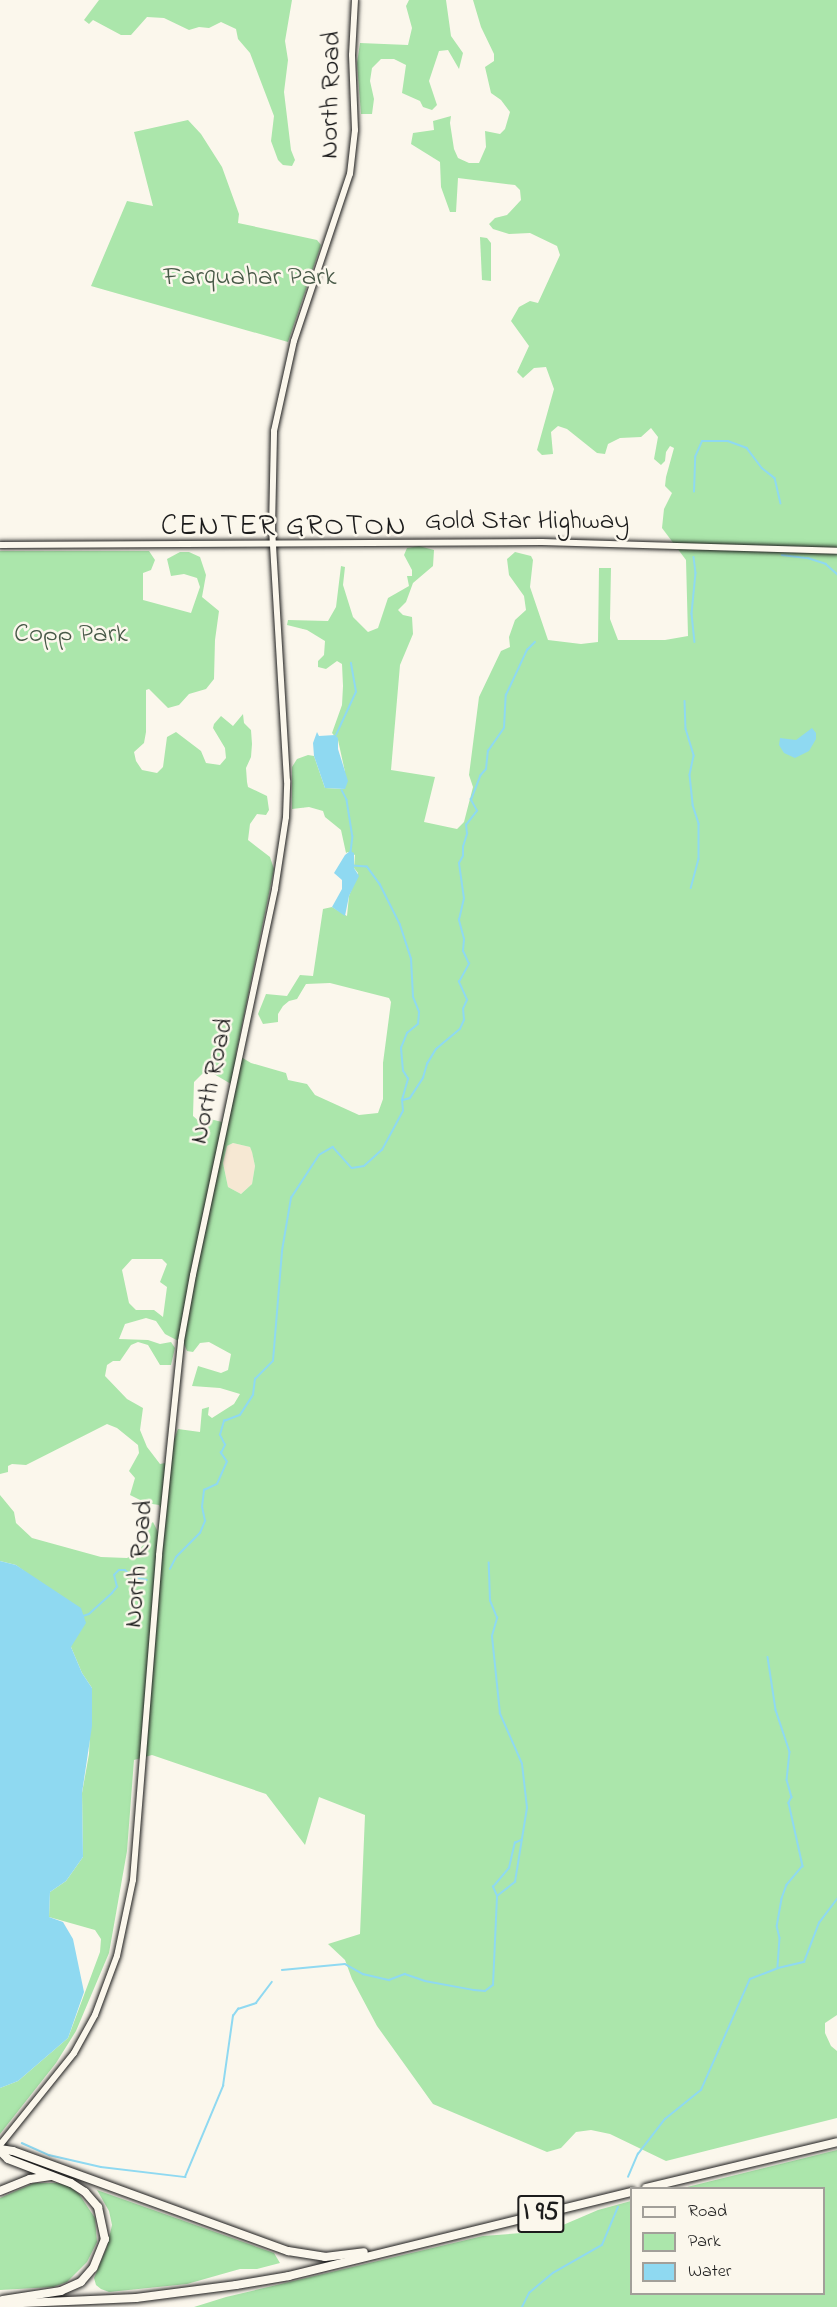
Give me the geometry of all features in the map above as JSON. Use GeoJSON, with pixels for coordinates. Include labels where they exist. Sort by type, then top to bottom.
{"type":"FeatureCollection","features":[{"type":"Feature","properties":{"kind":"highway"},"geometry":{"type":"LineString","coordinates":[[650,2187],[837,2142]]}},
{"type":"Feature","properties":{"kind":"highway"},"geometry":{"type":"LineString","coordinates":[[0,2148],[8,2159],[71,2183],[98,2207],[104,2232],[101,2253],[81,2282],[62,2291],[0,2302]]}},
{"type":"Feature","properties":{"kind":"highway"},"geometry":{"type":"LineString","coordinates":[[0,2148],[306,2256],[345,2256],[450,2236]]}},
{"type":"Feature","properties":{"kind":"highway"},"geometry":{"type":"LineString","coordinates":[[0,2191],[30,2179],[55,2176]]}},
{"type":"Feature","properties":{"kind":"highway","name":"I 95"},"geometry":{"type":"LineString","coordinates":[[0,2302],[76,2303],[184,2293],[289,2276],[630,2192]]}},
{"type":"Feature","properties":{"kind":"main road","name":"North Road"},"geometry":{"type":"LineString","coordinates":[[0,2148],[74,2053],[95,2015],[117,1956],[131,1891],[160,1545],[181,1341],[194,1268],[283,849],[287,781],[273,542],[272,454],[278,403],[294,341],[345,194],[354,154],[356,130],[352,55],[355,0]]}},
{"type":"Feature","properties":{"kind":"main road","name":"Gold Star Highway"},"geometry":{"type":"LineString","coordinates":[[0,545],[273,542],[615,543],[837,552]]}},
{"type":"Feature","properties":{"kind":"shaded area"},"geometry":{"type":"Polygon","coordinates":[[[233,1143],[250,1147],[255,1166],[252,1184],[241,1194],[228,1187],[223,1163],[227,1146],[233,1143]]]}},
{"type":"Feature","properties":{"kind":"green space"},"geometry":{"type":"Polygon","coordinates":[[[99,0],[292,0],[285,41],[288,60],[284,92],[291,150],[295,160],[292,166],[283,165],[278,160],[271,141],[274,116],[250,53],[238,39],[236,29],[221,22],[209,28],[199,27],[189,30],[164,18],[147,17],[131,35],[121,35],[93,20],[89,24],[84,20],[99,0]]]}},
{"type":"Feature","properties":{"kind":"green space"},"geometry":{"type":"Polygon","coordinates":[[[409,0],[446,0],[451,36],[463,53],[459,69],[448,50],[439,51],[429,81],[437,105],[432,110],[423,107],[420,101],[402,93],[406,65],[394,59],[381,59],[372,68],[370,81],[374,99],[372,114],[361,114],[357,63],[360,43],[408,45],[412,28],[406,6],[409,0]]]}},
{"type":"Feature","properties":{"kind":"green space","name":"Copp Park"},"geometry":{"type":"Polygon","coordinates":[[[473,0],[837,0],[837,2015],[825,2023],[825,2033],[831,2046],[837,2051],[837,2118],[666,2161],[610,2134],[591,2130],[576,2132],[561,2148],[547,2152],[433,2104],[377,2026],[352,1979],[345,1960],[328,1944],[360,1934],[365,1815],[319,1797],[305,1845],[266,1794],[152,1755],[134,1760],[127,1851],[109,1953],[76,2031],[56,2063],[0,2134],[0,2088],[18,2081],[68,2038],[100,1952],[101,1939],[95,1930],[49,1917],[50,1892],[66,1881],[83,1857],[82,1793],[89,1754],[92,1688],[82,1673],[71,1647],[59,1594],[48,1589],[16,1565],[0,1561],[0,1495],[14,1512],[16,1523],[32,1538],[101,1557],[127,1558],[137,1552],[144,1544],[148,1526],[153,1522],[158,1532],[161,1509],[159,1505],[146,1503],[130,1495],[135,1478],[129,1471],[139,1453],[138,1445],[117,1428],[107,1424],[26,1465],[12,1464],[8,1466],[8,1472],[0,1474],[0,551],[149,551],[155,560],[151,570],[143,573],[143,600],[191,613],[200,587],[197,578],[184,574],[171,576],[167,559],[180,552],[189,552],[200,557],[206,575],[202,597],[219,611],[215,640],[214,679],[206,689],[189,694],[179,705],[168,708],[149,689],[146,690],[146,732],[144,743],[134,752],[136,761],[142,770],[157,773],[163,767],[167,737],[176,732],[201,751],[206,763],[220,765],[226,758],[225,748],[213,728],[214,724],[221,716],[233,726],[243,714],[244,723],[251,730],[252,744],[251,757],[246,768],[248,787],[267,796],[269,810],[266,815],[257,814],[250,824],[248,840],[270,857],[274,869],[236,1054],[251,1063],[286,1073],[288,1080],[307,1084],[315,1095],[359,1115],[378,1113],[383,1099],[383,1063],[391,1002],[389,998],[330,983],[306,984],[297,999],[283,1006],[278,1014],[278,1022],[263,1024],[258,1014],[266,994],[287,996],[300,975],[313,976],[323,909],[332,907],[347,916],[349,896],[358,873],[354,868],[355,855],[346,853],[341,830],[325,817],[323,811],[309,807],[292,809],[292,767],[297,759],[308,755],[314,756],[325,788],[345,789],[345,772],[338,740],[332,733],[342,705],[342,664],[337,661],[326,669],[318,667],[318,661],[324,655],[325,641],[307,630],[287,625],[288,620],[328,621],[336,607],[341,566],[345,567],[343,585],[353,617],[368,632],[378,628],[388,598],[409,586],[407,576],[412,576],[412,570],[404,555],[407,548],[419,546],[434,550],[433,566],[413,583],[406,602],[398,610],[403,615],[412,617],[413,634],[400,665],[391,770],[435,777],[424,822],[457,829],[464,822],[473,787],[469,775],[479,697],[501,651],[510,647],[509,637],[515,620],[526,610],[524,596],[509,575],[507,559],[515,552],[531,556],[533,560],[530,587],[548,640],[581,644],[598,642],[599,568],[611,568],[610,619],[618,640],[665,640],[688,636],[686,560],[662,528],[664,509],[672,493],[665,486],[674,448],[670,446],[666,452],[665,461],[661,465],[654,459],[658,437],[651,428],[641,437],[620,438],[608,444],[605,454],[597,453],[567,429],[558,426],[551,432],[553,454],[542,455],[537,450],[554,389],[546,367],[534,368],[523,378],[517,372],[529,346],[511,321],[519,307],[530,301],[538,303],[560,255],[557,246],[530,233],[509,234],[493,229],[489,224],[495,218],[507,215],[521,200],[520,190],[515,185],[458,178],[456,212],[450,212],[441,187],[440,162],[411,144],[413,133],[434,130],[433,121],[451,116],[454,149],[458,158],[469,163],[479,163],[486,147],[485,131],[500,134],[505,129],[510,112],[501,100],[491,93],[485,67],[494,61],[494,54],[481,27],[473,0]],[[203,1073],[194,1082],[193,1116],[200,1122],[210,1119],[222,1122],[231,1084],[214,1074],[203,1073]],[[233,1143],[227,1146],[223,1163],[228,1187],[241,1194],[252,1184],[255,1166],[252,1152],[250,1147],[233,1143]],[[132,1259],[122,1270],[129,1303],[136,1310],[154,1310],[163,1317],[167,1287],[160,1282],[167,1264],[162,1259],[132,1259]],[[146,1318],[125,1324],[119,1339],[148,1340],[160,1344],[171,1342],[175,1348],[171,1365],[160,1365],[148,1345],[138,1342],[131,1345],[120,1361],[113,1361],[107,1365],[105,1376],[127,1399],[143,1408],[140,1430],[147,1447],[160,1464],[165,1463],[178,1429],[200,1432],[202,1409],[209,1407],[208,1415],[212,1418],[234,1404],[240,1394],[220,1388],[192,1386],[198,1366],[221,1373],[228,1370],[231,1354],[209,1342],[200,1343],[193,1352],[187,1351],[184,1344],[165,1334],[156,1321],[146,1318]]]}},
{"type":"Feature","properties":{"kind":"green space","name":"Farquahar Park"},"geometry":{"type":"Polygon","coordinates":[[[188,120],[201,134],[222,167],[239,214],[238,223],[317,240],[321,245],[288,342],[91,286],[127,201],[153,206],[134,132],[188,120]]]}},
{"type":"Feature","properties":{"kind":"green space"},"geometry":{"type":"Polygon","coordinates":[[[480,237],[487,238],[491,243],[491,281],[482,280],[480,237]]]}},
{"type":"Feature","properties":{"kind":"green space"},"geometry":{"type":"Polygon","coordinates":[[[837,2150],[837,2307],[194,2307],[226,2297],[483,2236],[549,2231],[598,2210],[630,2201],[630,2295],[825,2295],[825,2187],[687,2187],[837,2150]]]}},
{"type":"Feature","properties":{"kind":"green space"},"geometry":{"type":"Polygon","coordinates":[[[34,2183],[57,2183],[69,2186],[79,2194],[95,2218],[97,2242],[87,2262],[67,2282],[53,2287],[0,2290],[0,2198],[34,2183]]]}},
{"type":"Feature","properties":{"kind":"green space"},"geometry":{"type":"Polygon","coordinates":[[[97,2190],[274,2253],[280,2263],[257,2269],[240,2269],[187,2284],[109,2292],[101,2289],[96,2285],[94,2278],[107,2247],[112,2225],[109,2211],[97,2190]]]}},
{"type":"Feature","properties":{"kind":"water"},"geometry":{"type":"Polygon","coordinates":[[[812,728],[816,733],[816,739],[809,751],[795,758],[784,753],[779,745],[780,738],[796,740],[812,728]]]}},
{"type":"Feature","properties":{"kind":"water"},"geometry":{"type":"Polygon","coordinates":[[[317,732],[319,736],[335,735],[338,738],[338,749],[348,781],[345,789],[325,788],[314,756],[313,743],[317,732]]]}},
{"type":"Feature","properties":{"kind":"water"},"geometry":{"type":"Polygon","coordinates":[[[350,851],[354,853],[354,868],[359,876],[349,896],[345,916],[332,907],[342,889],[342,880],[334,873],[350,851]]]}},
{"type":"Feature","properties":{"kind":"water"},"geometry":{"type":"Polygon","coordinates":[[[0,1561],[16,1565],[81,1608],[86,1623],[71,1647],[82,1673],[92,1688],[92,1726],[82,1793],[83,1857],[66,1881],[50,1892],[49,1917],[63,1922],[73,1939],[84,1992],[68,2038],[18,2081],[0,2088],[0,1561]]]}},
{"type":"Feature","properties":{"kind":"waterway"},"geometry":{"type":"LineString","coordinates":[[694,492],[695,457],[702,441],[728,441],[747,448],[762,468],[775,478],[781,503]]}},
{"type":"Feature","properties":{"kind":"waterway"},"geometry":{"type":"LineString","coordinates":[[782,555],[808,558],[826,564],[837,574]]}},
{"type":"Feature","properties":{"kind":"waterway"},"geometry":{"type":"LineString","coordinates":[[694,557],[696,573],[692,614],[695,642]]}},
{"type":"Feature","properties":{"kind":"waterway"},"geometry":{"type":"LineString","coordinates":[[403,1100],[410,1098],[423,1078],[427,1064],[436,1049],[460,1029],[464,1020],[463,1009],[467,1000],[459,982],[469,964],[463,951],[464,939],[459,920],[464,899],[459,863],[463,856],[467,834],[466,825],[477,811],[471,800],[480,776],[486,769],[488,751],[504,728],[506,695],[527,650],[535,642]]}},
{"type":"Feature","properties":{"kind":"waterway"},"geometry":{"type":"LineString","coordinates":[[336,735],[356,692],[351,663]]}},
{"type":"Feature","properties":{"kind":"waterway"},"geometry":{"type":"LineString","coordinates":[[685,701],[686,729],[694,756],[690,775],[693,805],[699,824],[699,859],[691,888]]}},
{"type":"Feature","properties":{"kind":"waterway"},"geometry":{"type":"LineString","coordinates":[[342,790],[347,800],[353,836],[351,852]]}},
{"type":"Feature","properties":{"kind":"waterway"},"geometry":{"type":"LineString","coordinates":[[170,1569],[176,1557],[200,1533],[205,1521],[202,1507],[204,1490],[217,1484],[227,1462],[221,1453],[225,1445],[220,1435],[224,1421],[240,1415],[253,1395],[255,1379],[273,1361],[282,1251],[291,1198],[319,1155],[333,1147],[352,1168],[364,1166],[382,1150],[403,1111],[402,1100],[408,1079],[403,1071],[401,1048],[407,1033],[418,1024],[419,1012],[413,997],[411,959],[400,925],[380,885],[367,867],[353,866]]}},
{"type":"Feature","properties":{"kind":"waterway"},"geometry":{"type":"LineString","coordinates":[[282,1970],[345,1964],[363,1974],[389,1980],[405,1974],[425,1981],[474,1990],[485,1991],[493,1985],[497,1896],[515,1882],[527,1808],[522,1764],[500,1714],[492,1636],[497,1618],[490,1601],[489,1563]]}},
{"type":"Feature","properties":{"kind":"waterway"},"geometry":{"type":"LineString","coordinates":[[83,1616],[89,1614],[117,1587],[114,1575],[119,1570],[125,1570],[134,1577],[147,1580]]}},
{"type":"Feature","properties":{"kind":"waterway"},"geometry":{"type":"LineString","coordinates":[[768,1657],[776,1710],[790,1752],[787,1780],[792,1797],[789,1803],[803,1866],[787,1885],[782,1899],[777,1926],[780,1938],[778,1967]]}},
{"type":"Feature","properties":{"kind":"waterway"},"geometry":{"type":"LineString","coordinates":[[497,1896],[493,1887],[509,1868],[515,1843],[521,1840]]}},
{"type":"Feature","properties":{"kind":"waterway"},"geometry":{"type":"LineString","coordinates":[[628,2177],[638,2154],[665,2119],[701,2090],[750,1979],[778,1968],[804,1962],[819,1923],[837,1899]]}},
{"type":"Feature","properties":{"kind":"waterway"},"geometry":{"type":"LineString","coordinates":[[22,2143],[49,2155],[101,2167],[185,2177],[223,2086],[233,2016],[238,2009],[256,2003],[272,1982]]}},
{"type":"Feature","properties":{"kind":"waterway"},"geometry":{"type":"LineString","coordinates":[[522,2307],[529,2293],[553,2273],[602,2245],[618,2207]]}},
{"type":"Feature","properties":{"kind":"district","name":"CENTER GROTON"},"geometry":{"type":"Point","coordinates":[284,527]}}]}
